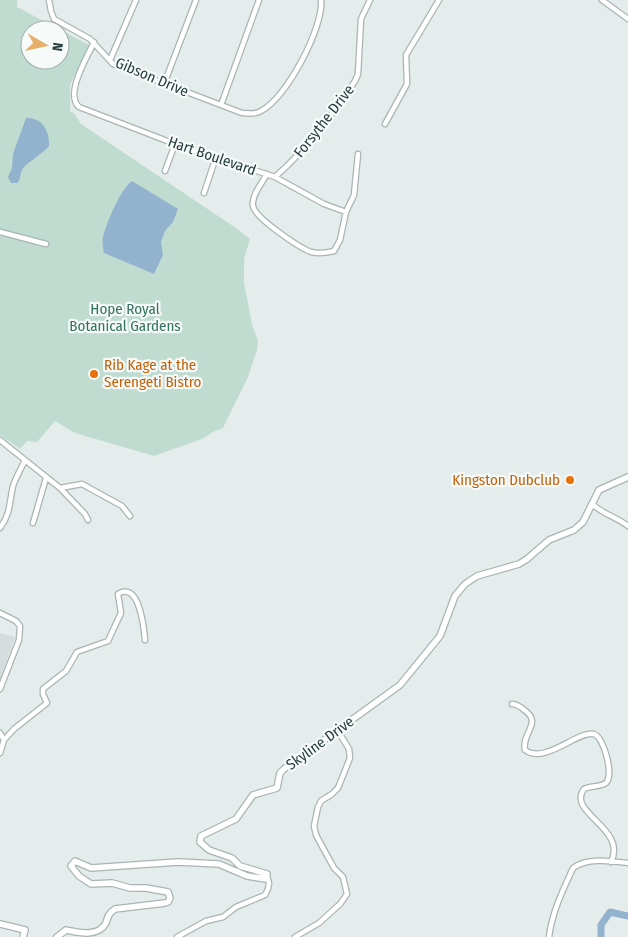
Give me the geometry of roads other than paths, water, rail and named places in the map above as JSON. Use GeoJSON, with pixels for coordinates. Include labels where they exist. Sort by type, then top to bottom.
{"type":"FeatureCollection","features":[{"type":"Feature","properties":{"kind":"street","name":"Gibson Drive"},"geometry":{"type":"LineString","coordinates":[[49,0],[50,11],[54,19],[94,42],[113,64],[242,113],[253,114],[273,103],[288,85],[317,28],[322,6],[321,0]]}},
{"type":"Feature","properties":{"kind":"street"},"geometry":{"type":"LineString","coordinates":[[110,60],[136,0]]}},
{"type":"Feature","properties":{"kind":"street"},"geometry":{"type":"LineString","coordinates":[[164,84],[196,0]]}},
{"type":"Feature","properties":{"kind":"street"},"geometry":{"type":"LineString","coordinates":[[221,105],[259,0]]}},
{"type":"Feature","properties":{"kind":"street","name":"Forsythe Drive"},"geometry":{"type":"LineString","coordinates":[[275,177],[290,165],[323,128],[355,82],[358,74],[361,18],[370,0]]}},
{"type":"Feature","properties":{"kind":"street"},"geometry":{"type":"LineString","coordinates":[[385,124],[408,84],[406,55],[439,0]]}},
{"type":"Feature","properties":{"kind":"street"},"geometry":{"type":"LineString","coordinates":[[602,0],[608,2],[628,19]]}},
{"type":"Feature","properties":{"kind":"street","name":"Hart Boulevard"},"geometry":{"type":"LineString","coordinates":[[94,42],[76,80],[74,92],[76,104],[175,144],[275,177],[324,204],[346,212]]}},
{"type":"Feature","properties":{"kind":"street"},"geometry":{"type":"LineString","coordinates":[[165,171],[175,144]]}},
{"type":"Feature","properties":{"kind":"street"},"geometry":{"type":"LineString","coordinates":[[267,174],[254,199],[253,209],[271,225],[310,252],[325,254],[334,252],[340,240],[346,212],[354,195],[358,154]]}},
{"type":"Feature","properties":{"kind":"street"},"geometry":{"type":"LineString","coordinates":[[204,192],[216,157]]}},
{"type":"Feature","properties":{"kind":"street"},"geometry":{"type":"LineString","coordinates":[[0,232],[46,244]]}},
{"type":"Feature","properties":{"kind":"street"},"geometry":{"type":"LineString","coordinates":[[0,440],[60,488],[85,514],[88,520]]}},
{"type":"Feature","properties":{"kind":"street"},"geometry":{"type":"LineString","coordinates":[[0,528],[10,511],[13,486],[25,460]]}},
{"type":"Feature","properties":{"kind":"street","name":"Skyline Drive"},"geometry":{"type":"LineString","coordinates":[[268,876],[264,872],[253,871],[240,866],[232,858],[209,850],[200,842],[201,836],[236,819],[253,796],[277,788],[280,773],[366,708],[400,685],[440,636],[455,596],[465,584],[477,576],[519,564],[549,540],[574,530],[583,522],[599,490],[628,477]]}},
{"type":"Feature","properties":{"kind":"street"},"geometry":{"type":"LineString","coordinates":[[33,523],[46,478]]}},
{"type":"Feature","properties":{"kind":"street"},"geometry":{"type":"LineString","coordinates":[[60,488],[82,484],[122,506],[130,516]]}},
{"type":"Feature","properties":{"kind":"street"},"geometry":{"type":"LineString","coordinates":[[592,504],[600,512],[620,520],[628,526]]}},
{"type":"Feature","properties":{"kind":"street"},"geometry":{"type":"LineString","coordinates":[[0,753],[4,740],[14,729],[47,703],[43,689],[66,671],[77,652],[108,641],[121,613],[118,594],[121,592],[130,593],[139,606],[145,640]]}},
{"type":"Feature","properties":{"kind":"street"},"geometry":{"type":"LineString","coordinates":[[0,613],[16,621],[20,626],[19,640],[0,690]]}},
{"type":"Feature","properties":{"kind":"street"},"geometry":{"type":"LineString","coordinates":[[512,704],[518,705],[532,718],[532,725],[524,740],[526,750],[529,753],[540,753],[563,746],[589,734],[597,736],[602,742],[609,768],[609,778],[606,783],[601,785],[584,788],[580,796],[584,809],[610,834],[615,846],[614,857],[611,862]]}},
{"type":"Feature","properties":{"kind":"street"},"geometry":{"type":"LineString","coordinates":[[295,937],[319,923],[340,904],[346,894],[342,877],[334,868],[316,835],[314,826],[321,801],[338,788],[350,758],[350,749],[338,731]]}},
{"type":"Feature","properties":{"kind":"street"},"geometry":{"type":"LineString","coordinates":[[0,733],[4,740]]}},
{"type":"Feature","properties":{"kind":"street"},"geometry":{"type":"LineString","coordinates":[[57,937],[66,930],[83,935],[98,933],[104,926],[110,913],[115,909],[164,903],[168,902],[170,898],[168,892],[161,890],[130,888],[112,883],[91,884],[73,870],[71,866],[75,861],[91,868],[199,862],[223,865],[233,871],[260,879],[266,879],[268,876],[270,883],[265,894],[236,908],[223,917],[206,921],[177,937]]}},
{"type":"Feature","properties":{"kind":"street"},"geometry":{"type":"LineString","coordinates":[[549,937],[551,923],[573,868],[578,864],[588,861],[628,863]]}},
{"type":"Feature","properties":{"kind":"street"},"geometry":{"type":"LineString","coordinates":[[0,924],[25,930],[24,937]]}},
{"type":"Feature","properties":{"kind":"water"},"geometry":{"type":"Polygon","coordinates":[[[26,118],[32,118],[41,122],[48,135],[49,146],[23,168],[17,183],[11,183],[8,177],[12,168],[13,154],[26,118]]]}},
{"type":"Feature","properties":{"kind":"water"},"geometry":{"type":"Polygon","coordinates":[[[132,181],[178,209],[173,222],[165,231],[161,242],[163,255],[154,274],[104,253],[103,239],[107,224],[123,191],[132,181]]]}},
{"type":"Feature","properties":{"kind":"waterway"},"geometry":{"type":"LineString","coordinates":[[601,937],[601,925],[610,912],[628,916]]}},
{"type":"Feature","properties":{"kind":"place","name":"Rib Kage at the Serengeti Bistro"},"geometry":{"type":"Point","coordinates":[94,374]}},
{"type":"Feature","properties":{"kind":"place","name":"Kingston Dubclub"},"geometry":{"type":"Point","coordinates":[570,480]}},
{"type":"Feature","properties":{"kind":"park label","name":"Hope Royal Botanical Gardens"},"geometry":{"type":"Point","coordinates":[125,318]}}]}
